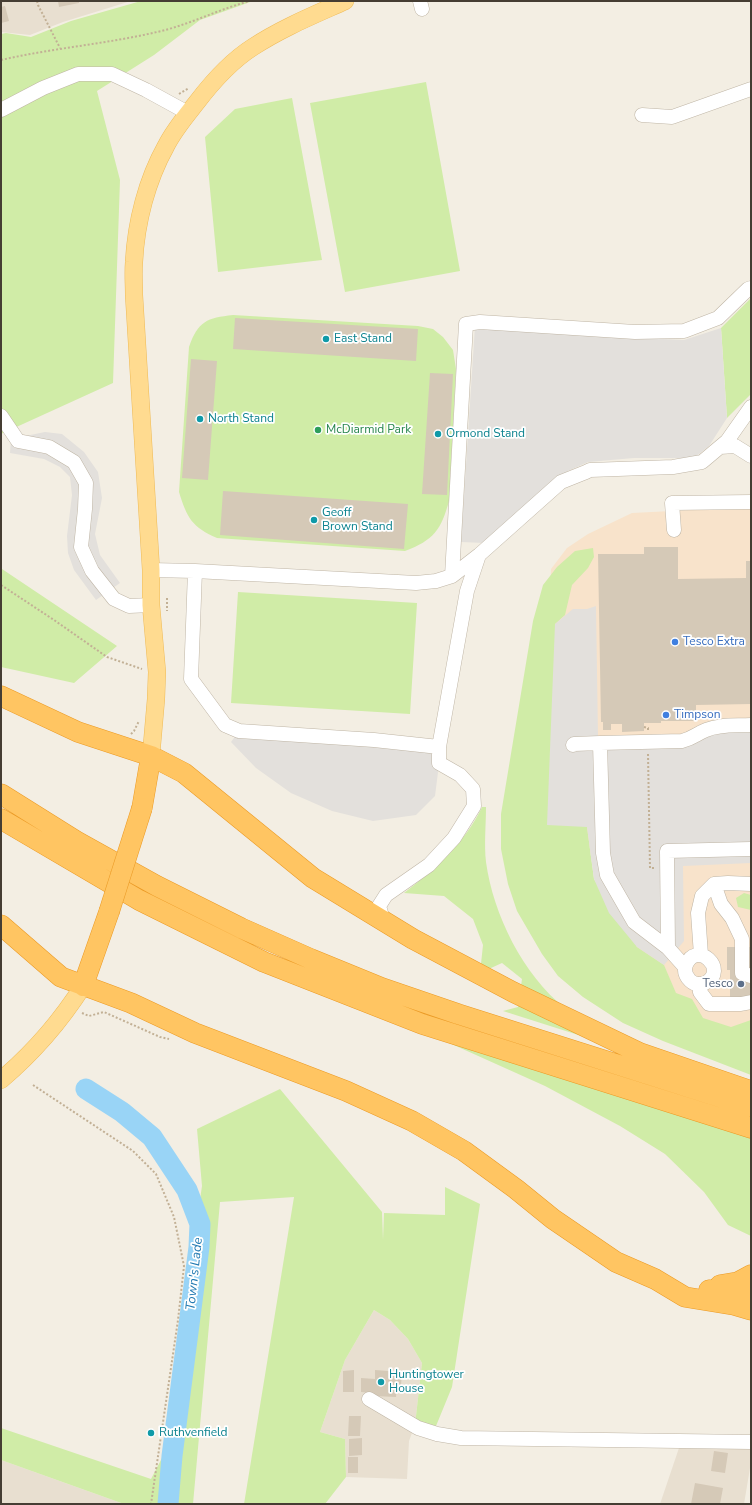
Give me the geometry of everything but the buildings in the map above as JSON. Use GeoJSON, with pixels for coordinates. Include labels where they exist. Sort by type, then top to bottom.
{"type":"FeatureCollection","features":[{"type":"Feature","properties":{"kind":"highway"},"geometry":{"type":"LineString","coordinates":[[1,696],[78,732],[151,756],[184,774],[313,878],[414,939],[513,992],[640,1053],[751,1091]]}},
{"type":"Feature","properties":{"kind":"highway"},"geometry":{"type":"LineString","coordinates":[[83,986],[109,912],[142,808],[151,756]]}},
{"type":"Feature","properties":{"kind":"highway"},"geometry":{"type":"LineString","coordinates":[[1,794],[76,841],[157,886],[241,928],[318,962],[382,988],[451,1011],[751,1106]]}},
{"type":"Feature","properties":{"kind":"highway"},"geometry":{"type":"LineString","coordinates":[[1,819],[139,900],[264,962],[422,1024],[751,1128]]}},
{"type":"Feature","properties":{"kind":"highway"},"geometry":{"type":"LineString","coordinates":[[1,925],[61,977],[131,1003],[195,1033],[346,1091],[412,1121],[464,1151],[516,1189],[553,1219],[616,1262],[655,1279],[685,1297],[751,1305]]}},
{"type":"Feature","properties":{"kind":"highway"},"geometry":{"type":"LineString","coordinates":[[695,1289],[738,1282],[751,1275]]}},
{"type":"Feature","properties":{"kind":"highway"},"geometry":{"type":"LineString","coordinates":[[655,1279],[751,1305]]}},
{"type":"Feature","properties":{"kind":"main road"},"geometry":{"type":"LineString","coordinates":[[151,756],[157,672],[151,605],[134,295],[134,262],[137,233],[152,177],[166,145],[188,113],[213,82],[232,63],[253,47],[280,31],[345,1]]}},
{"type":"Feature","properties":{"kind":"main road"},"geometry":{"type":"LineString","coordinates":[[1,1080],[37,1048],[70,1007],[83,986]]}},
{"type":"Feature","properties":{"kind":"lane"},"geometry":{"type":"LineString","coordinates":[[1,110],[43,88],[78,74],[112,74],[188,113]]}},
{"type":"Feature","properties":{"kind":"lane"},"geometry":{"type":"LineString","coordinates":[[642,115],[672,117],[751,89]]}},
{"type":"Feature","properties":{"kind":"lane"},"geometry":{"type":"LineString","coordinates":[[452,576],[466,324],[480,322],[635,332],[684,331],[718,318],[751,288]]}},
{"type":"Feature","properties":{"kind":"lane"},"geometry":{"type":"LineString","coordinates":[[150,570],[416,583],[436,581],[452,576],[561,482],[590,470],[673,467],[702,462],[727,441],[751,407]]}},
{"type":"Feature","properties":{"kind":"lane"},"geometry":{"type":"LineString","coordinates":[[1,416],[18,441],[49,446],[74,462],[86,482],[81,547],[92,571],[114,599],[129,606],[151,605]]}},
{"type":"Feature","properties":{"kind":"lane"},"geometry":{"type":"LineString","coordinates":[[720,447],[735,446],[751,456]]}},
{"type":"Feature","properties":{"kind":"lane"},"geometry":{"type":"LineString","coordinates":[[674,530],[672,503],[751,502]]}},
{"type":"Feature","properties":{"kind":"lane"},"geometry":{"type":"LineString","coordinates":[[382,920],[379,906],[386,895],[429,865],[454,838],[474,806],[474,789],[460,775],[439,763],[439,747],[467,591],[478,555]]}},
{"type":"Feature","properties":{"kind":"lane"},"geometry":{"type":"LineString","coordinates":[[195,571],[191,679],[225,724],[239,731],[374,740],[439,747]]}},
{"type":"Feature","properties":{"kind":"lane"},"geometry":{"type":"LineString","coordinates":[[573,745],[682,741],[692,739],[706,730],[721,726],[751,725]]}},
{"type":"Feature","properties":{"kind":"lane"},"geometry":{"type":"LineString","coordinates":[[600,743],[603,853],[607,875],[634,922],[668,948],[685,967]]}},
{"type":"Feature","properties":{"kind":"lane"},"geometry":{"type":"LineString","coordinates":[[668,948],[667,851],[751,849]]}},
{"type":"Feature","properties":{"kind":"lane"},"geometry":{"type":"LineString","coordinates":[[714,884],[721,904],[732,918],[742,939],[742,973],[751,976]]}},
{"type":"Feature","properties":{"kind":"lane"},"geometry":{"type":"LineString","coordinates":[[701,955],[698,913],[702,896],[714,884],[751,884]]}},
{"type":"Feature","properties":{"kind":"lane"},"geometry":{"type":"LineString","coordinates":[[701,955],[709,959],[712,963],[713,971],[711,977],[706,982],[699,984],[688,979],[684,971],[685,967],[688,959],[701,955]]}},
{"type":"Feature","properties":{"kind":"lane"},"geometry":{"type":"LineString","coordinates":[[699,984],[700,992],[709,1004],[741,1004],[751,1002]]}},
{"type":"Feature","properties":{"kind":"lane"},"geometry":{"type":"LineString","coordinates":[[369,1399],[418,1428],[437,1434],[461,1438],[751,1442]]}},
{"type":"Feature","properties":{"kind":"path"},"geometry":{"type":"LineString","coordinates":[[37,1],[60,48]]}},
{"type":"Feature","properties":{"kind":"path"},"geometry":{"type":"LineString","coordinates":[[1,60],[60,48],[158,32],[193,22],[237,4],[250,1]]}},
{"type":"Feature","properties":{"kind":"path"},"geometry":{"type":"LineString","coordinates":[[165,100],[169,93],[182,93],[192,85]]}},
{"type":"Feature","properties":{"kind":"path"},"geometry":{"type":"LineString","coordinates":[[1,585],[107,657],[142,669],[142,675]]}},
{"type":"Feature","properties":{"kind":"path"},"geometry":{"type":"LineString","coordinates":[[124,747],[125,736],[134,731],[140,716]]}},
{"type":"Feature","properties":{"kind":"path"},"geometry":{"type":"LineString","coordinates":[[644,727],[648,728],[650,868],[667,868]]}},
{"type":"Feature","properties":{"kind":"path"},"geometry":{"type":"LineString","coordinates":[[70,1007],[89,1016],[104,1012],[160,1037],[174,1040]]}},
{"type":"Feature","properties":{"kind":"path"},"geometry":{"type":"LineString","coordinates":[[33,1085],[134,1151],[156,1174],[174,1217],[184,1266],[178,1320],[151,1504]]}},
{"type":"Feature","properties":{"kind":"shaded area"},"geometry":{"type":"Polygon","coordinates":[[[1,1],[131,1],[63,22],[30,35],[1,32],[1,1]]]}},
{"type":"Feature","properties":{"kind":"shaded area"},"geometry":{"type":"Polygon","coordinates":[[[475,326],[600,336],[684,340],[721,328],[727,418],[709,446],[694,458],[634,458],[588,462],[568,471],[485,543],[461,542],[475,326]]]}},
{"type":"Feature","properties":{"kind":"shaded area"},"geometry":{"type":"Polygon","coordinates":[[[45,432],[62,434],[84,452],[98,472],[102,498],[95,534],[100,555],[120,583],[96,600],[74,570],[68,553],[67,536],[72,495],[70,477],[60,467],[44,459],[10,453],[11,439],[45,432]]]}},
{"type":"Feature","properties":{"kind":"shaded area"},"geometry":{"type":"Polygon","coordinates":[[[751,507],[751,1039],[711,1031],[604,917],[586,831],[543,830],[551,569],[567,548],[588,534],[632,513],[751,507]]]}},
{"type":"Feature","properties":{"kind":"shaded area"},"geometry":{"type":"Polygon","coordinates":[[[596,606],[598,737],[686,735],[751,720],[751,863],[683,866],[684,941],[664,965],[637,947],[609,913],[594,879],[587,827],[547,825],[555,624],[573,609],[587,609],[596,606]]]}},
{"type":"Feature","properties":{"kind":"shaded area"},"geometry":{"type":"Polygon","coordinates":[[[239,731],[439,747],[440,756],[435,796],[416,815],[373,821],[332,811],[291,793],[256,768],[231,742],[239,731]]]}},
{"type":"Feature","properties":{"kind":"shaded area"},"geometry":{"type":"Polygon","coordinates":[[[374,1310],[390,1320],[408,1339],[422,1363],[415,1425],[409,1441],[407,1479],[346,1477],[345,1439],[320,1432],[345,1360],[374,1310]]]}},
{"type":"Feature","properties":{"kind":"shaded area"},"geometry":{"type":"Polygon","coordinates":[[[680,1445],[751,1446],[751,1462],[744,1504],[660,1504],[680,1445]]]}},
{"type":"Feature","properties":{"kind":"shaded area"},"geometry":{"type":"Polygon","coordinates":[[[1,1460],[124,1504],[1,1504],[1,1460]]]}},
{"type":"Feature","properties":{"kind":"green space"},"geometry":{"type":"Polygon","coordinates":[[[141,1],[253,1],[200,20],[154,55],[97,91],[120,180],[113,383],[1,434],[1,34],[6,33],[31,37],[71,21],[141,1]]]}},
{"type":"Feature","properties":{"kind":"green space"},"geometry":{"type":"Polygon","coordinates":[[[426,82],[460,271],[345,292],[310,103],[426,82]]]}},
{"type":"Feature","properties":{"kind":"green space"},"geometry":{"type":"Polygon","coordinates":[[[292,98],[322,260],[218,272],[205,137],[235,109],[292,98]]]}},
{"type":"Feature","properties":{"kind":"green space"},"geometry":{"type":"Polygon","coordinates":[[[751,298],[751,394],[727,418],[721,328],[751,298]]]}},
{"type":"Feature","properties":{"kind":"green space","name":"McDiarmid Park"},"geometry":{"type":"Polygon","coordinates":[[[233,315],[418,326],[433,329],[443,337],[453,350],[456,369],[449,501],[443,520],[430,538],[423,543],[405,551],[217,538],[202,530],[192,521],[185,509],[179,492],[189,347],[196,331],[205,322],[216,318],[233,315]]]}},
{"type":"Feature","properties":{"kind":"green space"},"geometry":{"type":"Polygon","coordinates":[[[593,548],[594,557],[588,568],[572,585],[565,615],[555,624],[594,879],[637,947],[664,965],[676,993],[692,999],[703,1018],[731,1027],[751,1020],[751,1075],[663,1041],[623,1023],[583,997],[558,976],[542,954],[517,911],[508,884],[501,849],[501,814],[533,621],[543,585],[557,567],[575,551],[593,548]]]}},
{"type":"Feature","properties":{"kind":"green space"},"geometry":{"type":"Polygon","coordinates":[[[1,564],[2,569],[117,646],[74,683],[1,667],[1,564]]]}},
{"type":"Feature","properties":{"kind":"green space"},"geometry":{"type":"Polygon","coordinates":[[[238,592],[417,603],[410,714],[231,703],[238,592]]]}},
{"type":"Feature","properties":{"kind":"green space"},"geometry":{"type":"Polygon","coordinates":[[[482,807],[486,807],[486,862],[495,902],[512,942],[536,979],[565,1008],[584,1019],[704,1075],[503,1011],[518,1007],[522,979],[502,963],[480,973],[483,945],[473,919],[444,896],[404,893],[438,865],[458,844],[475,820],[482,807]]]}},
{"type":"Feature","properties":{"kind":"green space"},"geometry":{"type":"Polygon","coordinates":[[[744,893],[751,895],[751,910],[738,907],[736,898],[744,893]]]}},
{"type":"Feature","properties":{"kind":"green space"},"geometry":{"type":"Polygon","coordinates":[[[387,1015],[751,1133],[751,1236],[728,1225],[704,1192],[665,1154],[620,1126],[545,1086],[387,1015]]]}},
{"type":"Feature","properties":{"kind":"green space"},"geometry":{"type":"Polygon","coordinates":[[[280,1089],[382,1212],[383,1240],[384,1213],[445,1215],[445,1187],[480,1204],[452,1387],[436,1426],[415,1425],[422,1363],[408,1339],[390,1320],[374,1310],[345,1360],[320,1432],[345,1439],[346,1477],[325,1504],[244,1504],[294,1197],[220,1202],[193,1504],[124,1504],[1,1460],[1,1428],[151,1479],[162,1458],[202,1186],[197,1129],[280,1089]]]}},
{"type":"Feature","properties":{"kind":"waterway","name":"Town's Lade"},"geometry":{"type":"LineString","coordinates":[[86,1089],[122,1112],[152,1137],[187,1190],[200,1224],[199,1247],[172,1456],[168,1504]]}},
{"type":"Feature","properties":{"kind":"place","name":"East Stand"},"geometry":{"type":"Point","coordinates":[326,339]}},
{"type":"Feature","properties":{"kind":"place","name":"North Stand"},"geometry":{"type":"Point","coordinates":[200,419]}},
{"type":"Feature","properties":{"kind":"place","name":"McDiarmid Park"},"geometry":{"type":"Point","coordinates":[318,430]}},
{"type":"Feature","properties":{"kind":"place","name":"Ormond Stand"},"geometry":{"type":"Point","coordinates":[438,434]}},
{"type":"Feature","properties":{"kind":"place","name":"Geoff Brown Stand"},"geometry":{"type":"Point","coordinates":[314,520]}},
{"type":"Feature","properties":{"kind":"place","name":"Tesco Extra"},"geometry":{"type":"Point","coordinates":[675,642]}},
{"type":"Feature","properties":{"kind":"place","name":"Timpson"},"geometry":{"type":"Point","coordinates":[666,715]}},
{"type":"Feature","properties":{"kind":"place","name":"Tesco"},"geometry":{"type":"Point","coordinates":[741,984]}},
{"type":"Feature","properties":{"kind":"place","name":"Huntingtower House"},"geometry":{"type":"Point","coordinates":[381,1382]}},
{"type":"Feature","properties":{"kind":"place","name":"Ruthvenfield"},"geometry":{"type":"Point","coordinates":[151,1433]}}]}
